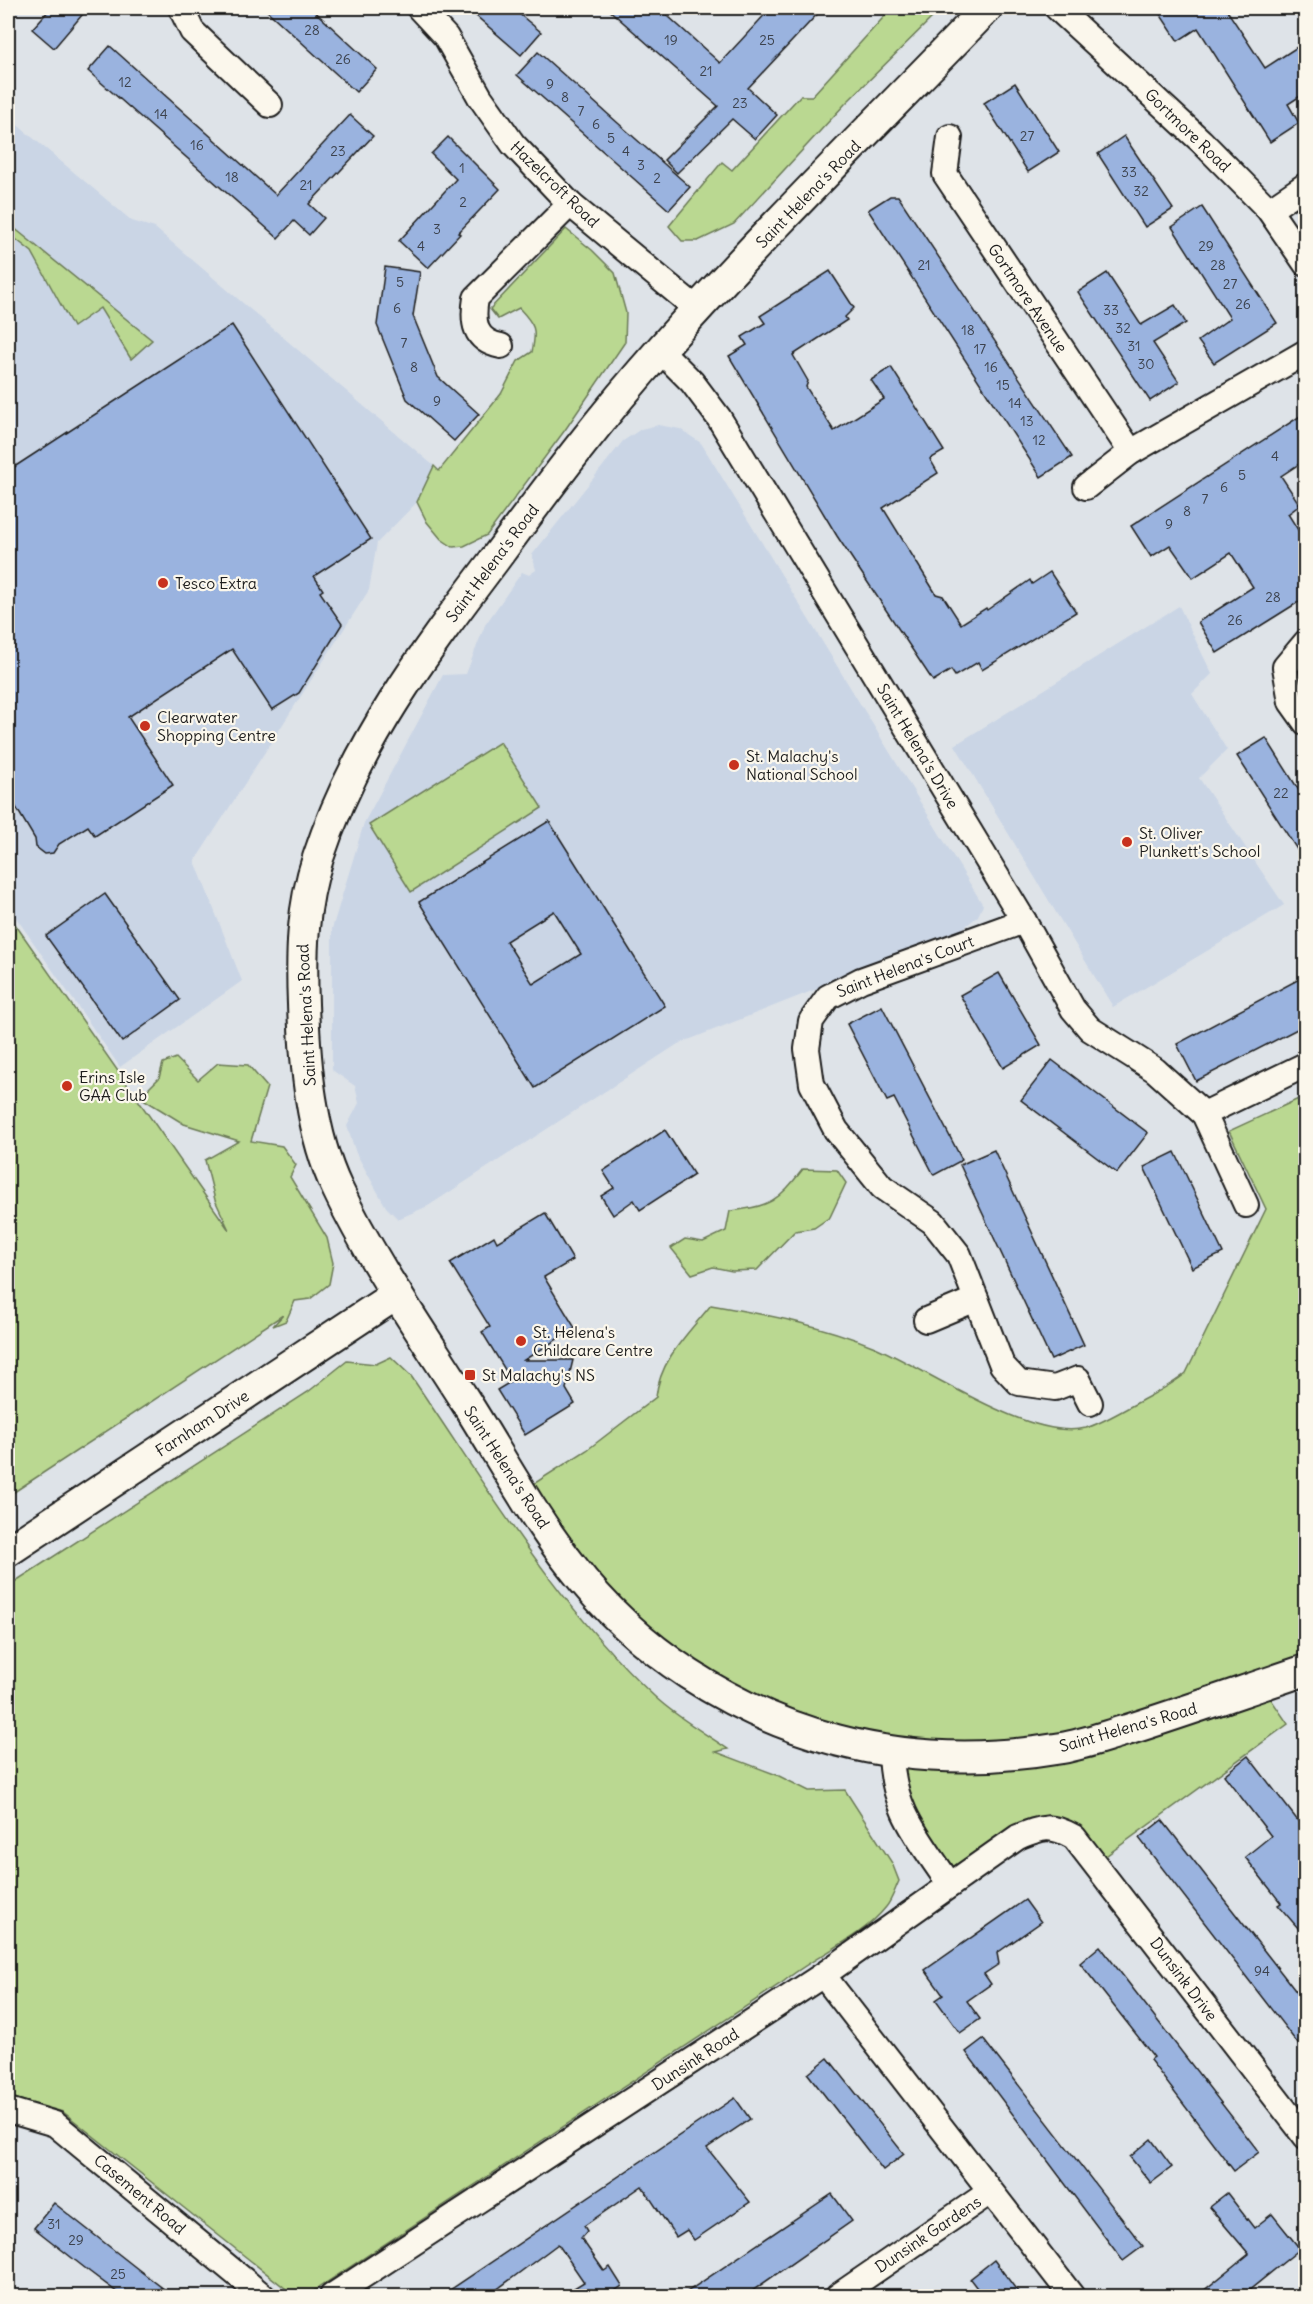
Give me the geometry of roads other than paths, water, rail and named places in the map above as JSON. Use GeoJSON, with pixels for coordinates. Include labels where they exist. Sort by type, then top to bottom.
{"type":"FeatureCollection","features":[{"type":"Feature","properties":{"kind":"street"},"geometry":{"type":"LineString","coordinates":[[181,8],[192,31],[270,105]]}},
{"type":"Feature","properties":{"kind":"street","name":"Hazelcroft Road"},"geometry":{"type":"LineString","coordinates":[[419,8],[446,37],[480,98],[513,144],[570,204],[698,309]]}},
{"type":"Feature","properties":{"kind":"street","name":"Saint Helena's Road"},"geometry":{"type":"LineString","coordinates":[[987,8],[660,350],[573,454],[396,695],[378,724],[343,791],[316,862],[305,906],[301,955],[305,1052],[312,1106],[334,1184],[397,1294],[570,1565],[612,1612],[653,1648],[700,1682],[763,1715],[840,1741],[891,1752],[944,1759],[1006,1755],[1069,1747],[1185,1712],[1305,1670]]}},
{"type":"Feature","properties":{"kind":"street","name":"Gortmore Road"},"geometry":{"type":"LineString","coordinates":[[1057,8],[1201,141],[1269,210],[1305,264]]}},
{"type":"Feature","properties":{"kind":"street","name":"Gortmore Avenue"},"geometry":{"type":"LineString","coordinates":[[950,137],[945,174],[1131,452]]}},
{"type":"Feature","properties":{"kind":"street"},"geometry":{"type":"LineString","coordinates":[[1269,210],[1305,185]]}},
{"type":"Feature","properties":{"kind":"street"},"geometry":{"type":"LineString","coordinates":[[501,346],[488,344],[477,333],[473,316],[476,298],[570,204]]}},
{"type":"Feature","properties":{"kind":"street","name":"Saint Helena's Drive"},"geometry":{"type":"LineString","coordinates":[[660,350],[692,382],[719,418],[1024,921],[1073,1009],[1090,1029],[1155,1070],[1204,1114],[1246,1205]]}},
{"type":"Feature","properties":{"kind":"street"},"geometry":{"type":"LineString","coordinates":[[1086,487],[1131,452],[1305,352]]}},
{"type":"Feature","properties":{"kind":"street"},"geometry":{"type":"LineString","coordinates":[[1305,642],[1285,667],[1291,702],[1305,723]]}},
{"type":"Feature","properties":{"kind":"street","name":"Saint Helena's Court"},"geometry":{"type":"LineString","coordinates":[[1024,921],[861,980],[828,997],[811,1021],[807,1049],[812,1084],[836,1130],[882,1187],[933,1222],[958,1256],[1002,1365],[1019,1383],[1055,1388],[1078,1378],[1090,1403]]}},
{"type":"Feature","properties":{"kind":"street"},"geometry":{"type":"LineString","coordinates":[[1204,1114],[1305,1065]]}},
{"type":"Feature","properties":{"kind":"street","name":"Farnham Drive"},"geometry":{"type":"LineString","coordinates":[[8,1551],[397,1294]]}},
{"type":"Feature","properties":{"kind":"street"},"geometry":{"type":"LineString","coordinates":[[927,1320],[976,1299]]}},
{"type":"Feature","properties":{"kind":"street"},"geometry":{"type":"LineString","coordinates":[[891,1752],[896,1797],[904,1816],[950,1885]]}},
{"type":"Feature","properties":{"kind":"street","name":"Dunsink Road"},"geometry":{"type":"LineString","coordinates":[[333,2296],[822,1975],[1018,1837],[1040,1828],[1057,1828]]}},
{"type":"Feature","properties":{"kind":"street","name":"Dunsink Drive"},"geometry":{"type":"LineString","coordinates":[[1057,1828],[1074,1837],[1305,2137]]}},
{"type":"Feature","properties":{"kind":"street"},"geometry":{"type":"LineString","coordinates":[[822,1975],[1072,2296]]}},
{"type":"Feature","properties":{"kind":"street","name":"Casement Road"},"geometry":{"type":"LineString","coordinates":[[8,2110],[55,2124],[263,2296]]}},
{"type":"Feature","properties":{"kind":"street","name":"Dunsink Gardens"},"geometry":{"type":"LineString","coordinates":[[838,2296],[990,2193]]}},
{"type":"Feature","properties":{"kind":"place","name":"Tesco Extra"},"geometry":{"type":"Point","coordinates":[163,583]}},
{"type":"Feature","properties":{"kind":"place","name":"Clearwater Shopping Centre"},"geometry":{"type":"Point","coordinates":[145,726]}},
{"type":"Feature","properties":{"kind":"place","name":"St. Malachy's National School"},"geometry":{"type":"Point","coordinates":[734,765]}},
{"type":"Feature","properties":{"kind":"place","name":"St. Oliver Plunkett's School"},"geometry":{"type":"Point","coordinates":[1127,842]}},
{"type":"Feature","properties":{"kind":"place","name":"Erins Isle GAA Club"},"geometry":{"type":"Point","coordinates":[67,1086]}},
{"type":"Feature","properties":{"kind":"place","name":"St. Helena's Childcare Centre"},"geometry":{"type":"Point","coordinates":[521,1341]}},
{"type":"Feature","properties":{"kind":"place","name":"St Malachy's NS"},"geometry":{"type":"Point","coordinates":[470,1375]}}]}
